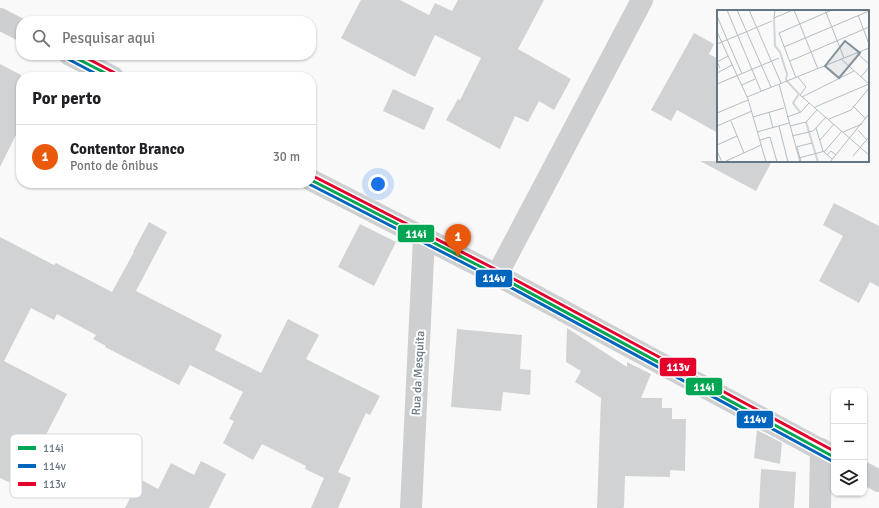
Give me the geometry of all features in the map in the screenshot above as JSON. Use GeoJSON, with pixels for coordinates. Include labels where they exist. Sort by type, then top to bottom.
{"type":"FeatureCollection","features":[{"type":"Feature","properties":{"kind":"street"},"geometry":{"type":"LineString","coordinates":[[497,275],[642,0]]}},
{"type":"Feature","properties":{"kind":"street"},"geometry":{"type":"LineString","coordinates":[[0,19],[16,27]]}},
{"type":"Feature","properties":{"kind":"street"},"geometry":{"type":"LineString","coordinates":[[80,60],[103,72]]}},
{"type":"Feature","properties":{"kind":"street"},"geometry":{"type":"LineString","coordinates":[[316,183],[497,275],[827,453],[820,508]]}},
{"type":"Feature","properties":{"kind":"street","name":"Rua da Mesquita"},"geometry":{"type":"LineString","coordinates":[[412,508],[424,238]]}},
{"type":"Feature","properties":{"kind":"street"},"geometry":{"type":"LineString","coordinates":[[867,474],[879,480]]}},
{"type":"Feature","properties":{"kind":"building"},"geometry":{"type":"Polygon","coordinates":[[[361,0],[400,0],[429,15],[435,3],[452,11],[458,0],[544,0],[518,49],[571,79],[554,110],[539,101],[528,122],[515,116],[500,149],[446,120],[458,99],[460,100],[481,58],[435,35],[415,77],[341,38],[361,0]]]}},
{"type":"Feature","properties":{"kind":"building"},"geometry":{"type":"Polygon","coordinates":[[[694,33],[714,44],[709,54],[717,58],[717,132],[677,110],[671,121],[651,110],[694,33]]]}},
{"type":"Feature","properties":{"kind":"building"},"geometry":{"type":"Polygon","coordinates":[[[0,64],[16,72],[16,135],[0,167],[0,64]]]}},
{"type":"Feature","properties":{"kind":"building"},"geometry":{"type":"Polygon","coordinates":[[[393,89],[434,108],[424,130],[383,111],[393,89]]]}},
{"type":"Feature","properties":{"kind":"building"},"geometry":{"type":"Polygon","coordinates":[[[700,161],[771,162],[756,191],[700,161]]]}},
{"type":"Feature","properties":{"kind":"building"},"geometry":{"type":"Polygon","coordinates":[[[834,203],[879,226],[879,287],[870,282],[859,303],[819,281],[843,236],[823,225],[834,203]]]}},
{"type":"Feature","properties":{"kind":"building"},"geometry":{"type":"Polygon","coordinates":[[[149,222],[167,232],[136,291],[222,335],[215,350],[261,373],[288,319],[319,335],[306,359],[380,396],[370,415],[366,413],[338,472],[351,478],[338,508],[311,508],[324,478],[305,469],[306,466],[262,444],[253,460],[223,443],[234,421],[229,419],[243,392],[190,365],[179,385],[105,347],[106,346],[93,339],[96,335],[57,314],[54,320],[31,308],[4,361],[67,394],[46,434],[10,434],[10,483],[0,478],[0,237],[54,265],[56,263],[112,292],[149,222]]]}},
{"type":"Feature","properties":{"kind":"building"},"geometry":{"type":"Polygon","coordinates":[[[360,224],[396,242],[374,286],[338,267],[360,224]]]}},
{"type":"Feature","properties":{"kind":"building"},"geometry":{"type":"Polygon","coordinates":[[[567,328],[627,367],[627,362],[651,374],[641,398],[662,398],[662,408],[672,408],[672,419],[686,419],[685,471],[670,470],[670,477],[625,476],[623,508],[597,508],[601,398],[575,382],[581,371],[566,362],[567,328]]]}},
{"type":"Feature","properties":{"kind":"building"},"geometry":{"type":"Polygon","coordinates":[[[457,329],[522,335],[520,369],[531,370],[530,395],[503,392],[501,411],[451,407],[457,329]]]}},
{"type":"Feature","properties":{"kind":"building"},"geometry":{"type":"Polygon","coordinates":[[[757,430],[782,443],[780,464],[754,458],[757,430]]]}},
{"type":"Feature","properties":{"kind":"building"},"geometry":{"type":"Polygon","coordinates":[[[201,461],[226,474],[209,508],[125,508],[130,498],[142,498],[142,480],[158,489],[171,463],[194,475],[201,461]]]}},
{"type":"Feature","properties":{"kind":"building"},"geometry":{"type":"Polygon","coordinates":[[[761,469],[796,472],[794,508],[759,508],[761,469]]]}},
{"type":"Feature","properties":{"kind":"transit line","name":"114v"},"geometry":{"type":"LineString","coordinates":[[70,60],[93,72]]}},
{"type":"Feature","properties":{"kind":"transit line","name":"114i"},"geometry":{"type":"LineString","coordinates":[[80,60],[103,72]]}},
{"type":"Feature","properties":{"kind":"transit line","name":"113v"},"geometry":{"type":"LineString","coordinates":[[90,60],[113,72]]}},
{"type":"Feature","properties":{"kind":"transit line","name":"113v"},"geometry":{"type":"LineString","coordinates":[[316,178],[499,271],[831,449]]}},
{"type":"Feature","properties":{"kind":"transit line","name":"114i"},"geometry":{"type":"LineString","coordinates":[[316,183],[497,275],[831,455]]}},
{"type":"Feature","properties":{"kind":"transit line","name":"114v"},"geometry":{"type":"LineString","coordinates":[[316,188],[495,279],[831,460]]}},
{"type":"Feature","properties":{"kind":"place","name":"Contentor Branco"},"geometry":{"type":"Point","coordinates":[458,257]}}]}
